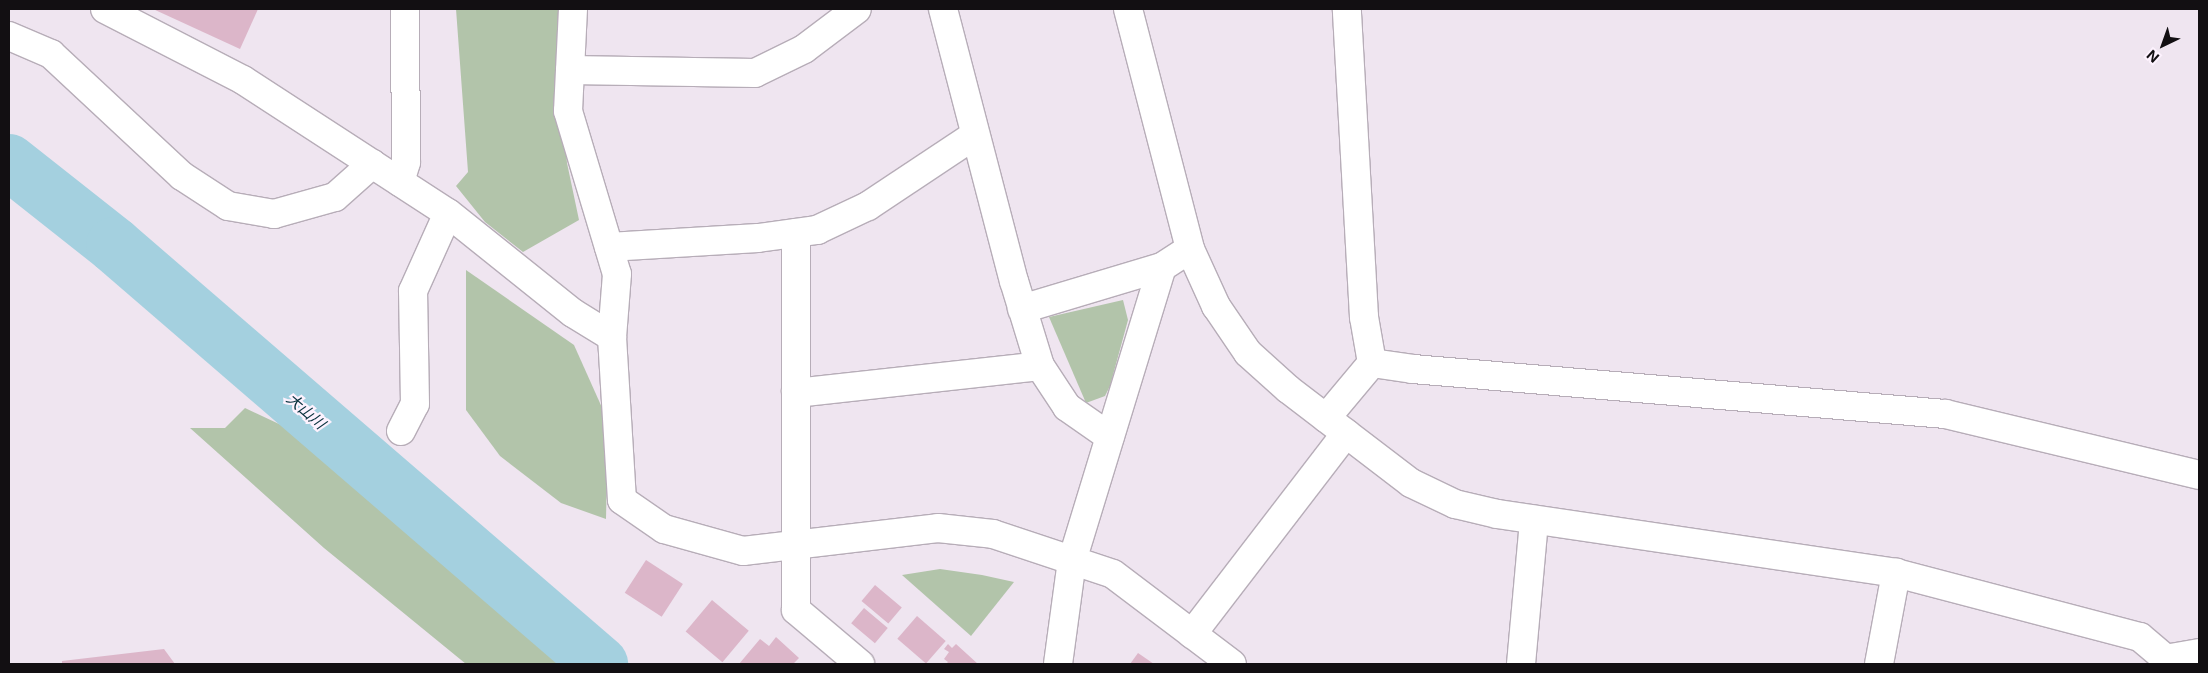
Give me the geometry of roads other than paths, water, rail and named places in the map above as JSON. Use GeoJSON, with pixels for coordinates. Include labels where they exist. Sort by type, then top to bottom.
{"type":"FeatureCollection","features":[{"type":"Feature","properties":{"kind":"street"},"geometry":{"type":"LineString","coordinates":[[105,9],[243,80],[448,213],[573,313],[612,338]]}},
{"type":"Feature","properties":{"kind":"street"},"geometry":{"type":"LineString","coordinates":[[400,182],[406,162],[405,9]]}},
{"type":"Feature","properties":{"kind":"street"},"geometry":{"type":"LineString","coordinates":[[573,9],[568,110],[617,274],[612,338],[622,500],[664,529],[743,551],[938,528],[993,534],[1113,574],[1232,664]]}},
{"type":"Feature","properties":{"kind":"street"},"geometry":{"type":"LineString","coordinates":[[570,70],[755,73],[804,49],[857,9]]}},
{"type":"Feature","properties":{"kind":"street"},"geometry":{"type":"LineString","coordinates":[[943,9],[1022,309],[1040,366],[1067,407],[1110,437]]}},
{"type":"Feature","properties":{"kind":"street"},"geometry":{"type":"LineString","coordinates":[[1128,9],[1190,250],[1216,306],[1248,353],[1288,389],[1411,483],[1455,504],[1534,520],[1896,573],[2140,637],[2168,662],[2199,653]]}},
{"type":"Feature","properties":{"kind":"street"},"geometry":{"type":"LineString","coordinates":[[1192,634],[1336,425],[1372,363],[1364,317],[1347,9]]}},
{"type":"Feature","properties":{"kind":"street"},"geometry":{"type":"LineString","coordinates":[[9,36],[51,54],[182,176],[228,206],[274,214],[335,197],[372,164]]}},
{"type":"Feature","properties":{"kind":"street"},"geometry":{"type":"LineString","coordinates":[[609,247],[758,238],[817,230],[868,206],[976,135]]}},
{"type":"Feature","properties":{"kind":"street"},"geometry":{"type":"LineString","coordinates":[[401,431],[415,404],[413,290],[448,213]]}},
{"type":"Feature","properties":{"kind":"street"},"geometry":{"type":"LineString","coordinates":[[796,232],[796,610],[860,664]]}},
{"type":"Feature","properties":{"kind":"street"},"geometry":{"type":"LineString","coordinates":[[1022,309],[1162,267],[1190,250]]}},
{"type":"Feature","properties":{"kind":"street"},"geometry":{"type":"LineString","coordinates":[[1058,664],[1072,560],[1162,267]]}},
{"type":"Feature","properties":{"kind":"street"},"geometry":{"type":"LineString","coordinates":[[1372,363],[1412,369],[1945,414],[2199,475]]}},
{"type":"Feature","properties":{"kind":"street"},"geometry":{"type":"LineString","coordinates":[[796,392],[1040,366]]}},
{"type":"Feature","properties":{"kind":"street"},"geometry":{"type":"LineString","coordinates":[[1521,664],[1534,520]]}},
{"type":"Feature","properties":{"kind":"street"},"geometry":{"type":"LineString","coordinates":[[1879,664],[1896,573]]}},
{"type":"Feature","properties":{"kind":"waterway","name":"大山川"},"geometry":{"type":"LineString","coordinates":[[9,162],[114,245],[600,664]]}}]}
